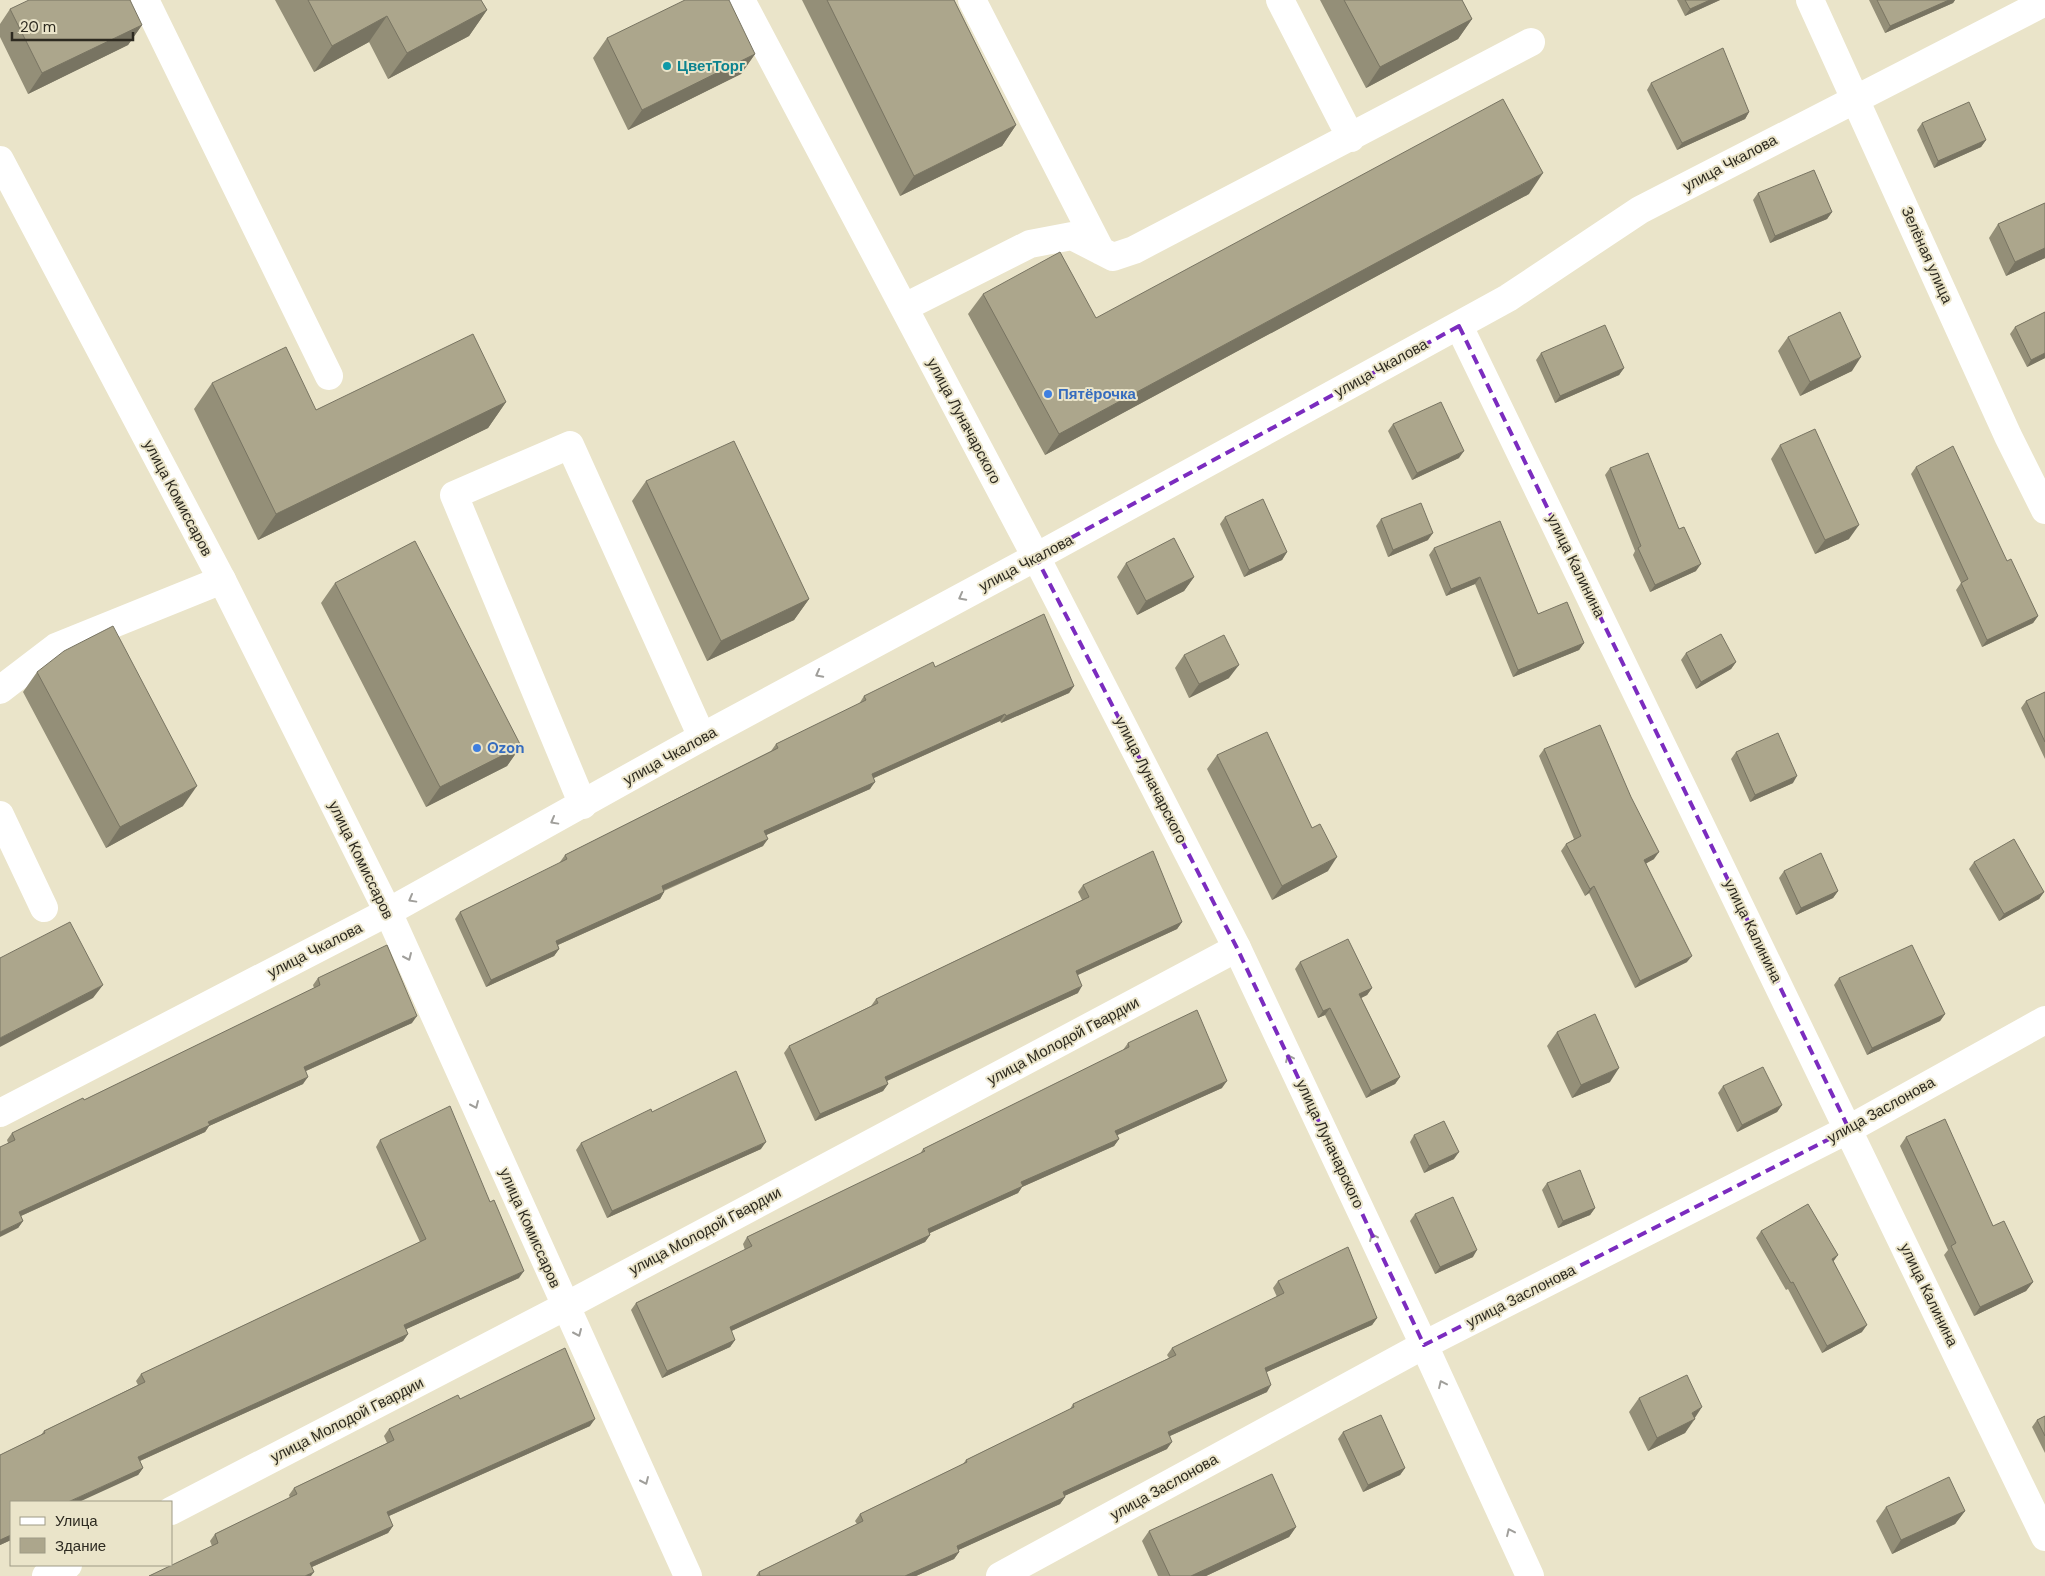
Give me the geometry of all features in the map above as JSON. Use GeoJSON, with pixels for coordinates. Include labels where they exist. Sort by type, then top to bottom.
{"type":"FeatureCollection","features":[{"type":"Feature","properties":{"kind":"street"},"geometry":{"type":"LineString","coordinates":[[145,0],[329,376]]}},
{"type":"Feature","properties":{"kind":"street","name":"улица Луначарского"},"geometry":{"type":"LineString","coordinates":[[740,0],[877,262],[905,307],[1237,948],[1424,1345],[1530,1576]]}},
{"type":"Feature","properties":{"kind":"street"},"geometry":{"type":"LineString","coordinates":[[972,0],[1101,251]]}},
{"type":"Feature","properties":{"kind":"street"},"geometry":{"type":"LineString","coordinates":[[1280,0],[1352,138]]}},
{"type":"Feature","properties":{"kind":"street","name":"Зелёная улица"},"geometry":{"type":"LineString","coordinates":[[1810,0],[1856,97],[2008,436],[2045,510]]}},
{"type":"Feature","properties":{"kind":"street","name":"улица Чкалова"},"geometry":{"type":"LineString","coordinates":[[0,1113],[388,912],[584,805],[702,737],[1036,558],[1460,326],[1508,298],[1640,210],[1856,97],[2045,2]]}},
{"type":"Feature","properties":{"kind":"street"},"geometry":{"type":"LineString","coordinates":[[905,307],[1030,244],[1072,236],[1113,257],[1134,250],[1352,138],[1531,42]]}},
{"type":"Feature","properties":{"kind":"street","name":"улица Комиссаров"},"geometry":{"type":"LineString","coordinates":[[0,160],[222,580],[388,912],[688,1576]]}},
{"type":"Feature","properties":{"kind":"street","name":"улица Калинина"},"geometry":{"type":"LineString","coordinates":[[1460,326],[2045,1537]]}},
{"type":"Feature","properties":{"kind":"street"},"geometry":{"type":"LineString","coordinates":[[584,805],[454,495],[570,445],[702,737]]}},
{"type":"Feature","properties":{"kind":"street"},"geometry":{"type":"LineString","coordinates":[[0,690],[56,647],[222,580]]}},
{"type":"Feature","properties":{"kind":"street"},"geometry":{"type":"LineString","coordinates":[[0,815],[44,908]]}},
{"type":"Feature","properties":{"kind":"street","name":"улица Молодой Гвардии"},"geometry":{"type":"LineString","coordinates":[[172,1510],[566,1306],[1237,948]]}},
{"type":"Feature","properties":{"kind":"street","name":"улица Заслонова"},"geometry":{"type":"LineString","coordinates":[[1000,1576],[1424,1345],[1849,1129],[2045,1020]]}},
{"type":"Feature","properties":{"kind":"street"},"geometry":{"type":"LineString","coordinates":[[46,1576],[66,1566]]}},
{"type":"Feature","properties":{"kind":"highlighted area"},"geometry":{"type":"Polygon","coordinates":[[[1459,326],[1849,1129],[1424,1345],[1237,948],[1036,557],[1459,326]]]}},
{"type":"Feature","properties":{"kind":"building"},"geometry":{"type":"Polygon","coordinates":[[[29,0],[130,0],[142,25],[42,73],[10,9],[29,0]]]}},
{"type":"Feature","properties":{"kind":"building"},"geometry":{"type":"Polygon","coordinates":[[[308,0],[481,0],[487,10],[407,53],[387,16],[332,46],[308,0]]]}},
{"type":"Feature","properties":{"kind":"building","name":"ЦветТорг"},"geometry":{"type":"Polygon","coordinates":[[[685,0],[729,0],[755,54],[642,110],[607,38],[685,0]]]}},
{"type":"Feature","properties":{"kind":"building"},"geometry":{"type":"Polygon","coordinates":[[[827,0],[954,0],[1016,125],[914,176],[827,0]]]}},
{"type":"Feature","properties":{"kind":"building"},"geometry":{"type":"Polygon","coordinates":[[[1344,0],[1462,0],[1472,19],[1380,67],[1344,0]]]}},
{"type":"Feature","properties":{"kind":"building"},"geometry":{"type":"Polygon","coordinates":[[[1685,0],[1710,0],[1690,9],[1685,0]]]}},
{"type":"Feature","properties":{"kind":"building"},"geometry":{"type":"Polygon","coordinates":[[[1877,0],[1949,0],[1890,26],[1877,0]]]}},
{"type":"Feature","properties":{"kind":"building"},"geometry":{"type":"Polygon","coordinates":[[[1723,48],[1749,112],[1682,143],[1651,83],[1723,48]]]}},
{"type":"Feature","properties":{"kind":"building"},"geometry":{"type":"Polygon","coordinates":[[[1503,99],[1543,173],[1059,434],[983,294],[1060,252],[1096,318],[1503,99]]]}},
{"type":"Feature","properties":{"kind":"building"},"geometry":{"type":"Polygon","coordinates":[[[1969,102],[1986,140],[1938,161],[1922,123],[1969,102]]]}},
{"type":"Feature","properties":{"kind":"building"},"geometry":{"type":"Polygon","coordinates":[[[1814,170],[1832,212],[1775,236],[1758,193],[1814,170]]]}},
{"type":"Feature","properties":{"kind":"building"},"geometry":{"type":"Polygon","coordinates":[[[2045,203],[2045,248],[2015,262],[1998,224],[2045,203]]]}},
{"type":"Feature","properties":{"kind":"building"},"geometry":{"type":"Polygon","coordinates":[[[1840,312],[1861,357],[1810,382],[1788,337],[1840,312]]]}},
{"type":"Feature","properties":{"kind":"building"},"geometry":{"type":"Polygon","coordinates":[[[2045,312],[2045,353],[2031,360],[2015,327],[2045,312]]]}},
{"type":"Feature","properties":{"kind":"building"},"geometry":{"type":"Polygon","coordinates":[[[1605,325],[1624,368],[1560,396],[1541,353],[1605,325]]]}},
{"type":"Feature","properties":{"kind":"building"},"geometry":{"type":"Polygon","coordinates":[[[473,334],[506,402],[276,514],[212,383],[286,347],[316,410],[473,334]]]}},
{"type":"Feature","properties":{"kind":"building"},"geometry":{"type":"Polygon","coordinates":[[[1441,402],[1464,451],[1417,473],[1393,424],[1441,402]]]}},
{"type":"Feature","properties":{"kind":"building"},"geometry":{"type":"Polygon","coordinates":[[[1815,429],[1859,525],[1825,540],[1780,445],[1815,429]]]}},
{"type":"Feature","properties":{"kind":"building"},"geometry":{"type":"Polygon","coordinates":[[[734,441],[809,599],[721,641],[646,481],[734,441]]]}},
{"type":"Feature","properties":{"kind":"building"},"geometry":{"type":"Polygon","coordinates":[[[1953,446],[2007,561],[2011,559],[2038,616],[1987,640],[1961,583],[1968,579],[1916,467],[1953,446]]]}},
{"type":"Feature","properties":{"kind":"building"},"geometry":{"type":"Polygon","coordinates":[[[1648,453],[1679,529],[1684,527],[1701,564],[1655,585],[1638,548],[1641,546],[1610,468],[1648,453]]]}},
{"type":"Feature","properties":{"kind":"building"},"geometry":{"type":"Polygon","coordinates":[[[1263,499],[1287,552],[1249,570],[1225,517],[1263,499]]]}},
{"type":"Feature","properties":{"kind":"building"},"geometry":{"type":"Polygon","coordinates":[[[1421,503],[1433,533],[1393,550],[1381,519],[1421,503]]]}},
{"type":"Feature","properties":{"kind":"building"},"geometry":{"type":"Polygon","coordinates":[[[1500,521],[1538,614],[1567,602],[1584,643],[1518,670],[1480,577],[1451,589],[1434,548],[1500,521]]]}},
{"type":"Feature","properties":{"kind":"building"},"geometry":{"type":"Polygon","coordinates":[[[1174,538],[1194,577],[1146,601],[1126,563],[1174,538]]]}},
{"type":"Feature","properties":{"kind":"building"},"geometry":{"type":"Polygon","coordinates":[[[415,541],[521,746],[440,787],[335,583],[415,541]]]}},
{"type":"Feature","properties":{"kind":"building"},"geometry":{"type":"Polygon","coordinates":[[[1044,614],[1074,686],[1006,716],[1005,714],[872,774],[875,782],[764,831],[768,839],[662,886],[664,892],[556,941],[559,949],[491,980],[460,912],[567,859],[565,855],[778,748],[776,744],[866,700],[864,696],[933,662],[935,667],[1044,614]]]}},
{"type":"Feature","properties":{"kind":"building"},"geometry":{"type":"Polygon","coordinates":[[[113,626],[197,786],[120,827],[37,672],[64,651],[113,626]]]}},
{"type":"Feature","properties":{"kind":"building"},"geometry":{"type":"Polygon","coordinates":[[[1721,634],[1736,662],[1701,682],[1686,653],[1721,634]]]}},
{"type":"Feature","properties":{"kind":"building"},"geometry":{"type":"Polygon","coordinates":[[[1224,635],[1239,665],[1199,684],[1184,655],[1224,635]]]}},
{"type":"Feature","properties":{"kind":"building"},"geometry":{"type":"Polygon","coordinates":[[[2045,692],[2045,742],[2026,701],[2045,692]]]}},
{"type":"Feature","properties":{"kind":"building"},"geometry":{"type":"Polygon","coordinates":[[[1600,725],[1631,797],[1659,852],[1644,860],[1692,956],[1640,981],[1594,886],[1590,889],[1566,844],[1581,836],[1544,749],[1600,725]]]}},
{"type":"Feature","properties":{"kind":"building"},"geometry":{"type":"Polygon","coordinates":[[[1267,732],[1312,828],[1320,824],[1337,857],[1282,886],[1217,755],[1267,732]]]}},
{"type":"Feature","properties":{"kind":"building"},"geometry":{"type":"Polygon","coordinates":[[[1778,733],[1797,776],[1755,795],[1736,752],[1778,733]]]}},
{"type":"Feature","properties":{"kind":"building"},"geometry":{"type":"Polygon","coordinates":[[[2014,839],[2044,892],[2004,914],[1974,862],[2014,839]]]}},
{"type":"Feature","properties":{"kind":"building"},"geometry":{"type":"Polygon","coordinates":[[[1153,851],[1182,922],[1076,971],[1082,986],[885,1077],[888,1084],[820,1114],[789,1046],[878,1003],[876,999],[1089,897],[1083,885],[1153,851]]]}},
{"type":"Feature","properties":{"kind":"building"},"geometry":{"type":"Polygon","coordinates":[[[1821,853],[1838,891],[1801,908],[1784,871],[1821,853]]]}},
{"type":"Feature","properties":{"kind":"building"},"geometry":{"type":"Polygon","coordinates":[[[70,922],[103,985],[0,1038],[0,958],[70,922]]]}},
{"type":"Feature","properties":{"kind":"building"},"geometry":{"type":"Polygon","coordinates":[[[1348,939],[1372,988],[1359,994],[1400,1077],[1371,1091],[1330,1008],[1323,1011],[1300,962],[1348,939]]]}},
{"type":"Feature","properties":{"kind":"building"},"geometry":{"type":"Polygon","coordinates":[[[387,945],[417,1016],[304,1067],[308,1077],[208,1122],[210,1125],[19,1212],[23,1221],[0,1232],[0,1147],[15,1140],[12,1133],[320,985],[318,978],[387,945]]]}},
{"type":"Feature","properties":{"kind":"building"},"geometry":{"type":"Polygon","coordinates":[[[1912,945],[1945,1014],[1872,1048],[1839,978],[1912,945]]]}},
{"type":"Feature","properties":{"kind":"building"},"geometry":{"type":"Polygon","coordinates":[[[1197,1010],[1227,1081],[1115,1131],[1119,1139],[1021,1182],[1023,1186],[928,1229],[930,1235],[730,1327],[735,1340],[667,1371],[636,1303],[752,1246],[747,1237],[925,1151],[923,1149],[1129,1047],[1128,1043],[1197,1010]]]}},
{"type":"Feature","properties":{"kind":"building"},"geometry":{"type":"Polygon","coordinates":[[[1595,1014],[1619,1068],[1581,1085],[1557,1032],[1595,1014]]]}},
{"type":"Feature","properties":{"kind":"building"},"geometry":{"type":"Polygon","coordinates":[[[1763,1067],[1782,1105],[1742,1125],[1723,1086],[1763,1067]]]}},
{"type":"Feature","properties":{"kind":"building"},"geometry":{"type":"Polygon","coordinates":[[[736,1071],[766,1142],[612,1211],[581,1143],[651,1109],[652,1112],[736,1071]]]}},
{"type":"Feature","properties":{"kind":"building"},"geometry":{"type":"Polygon","coordinates":[[[450,1106],[490,1202],[494,1200],[524,1271],[404,1325],[408,1334],[138,1457],[143,1468],[70,1501],[10,1501],[10,1535],[0,1540],[0,1455],[45,1433],[44,1431],[145,1382],[141,1374],[426,1239],[380,1140],[450,1106]]]}},
{"type":"Feature","properties":{"kind":"building"},"geometry":{"type":"Polygon","coordinates":[[[1945,1119],[1993,1226],[2004,1221],[2033,1282],[1980,1307],[1951,1246],[1956,1243],[1906,1137],[1945,1119]]]}},
{"type":"Feature","properties":{"kind":"building"},"geometry":{"type":"Polygon","coordinates":[[[1444,1121],[1459,1152],[1429,1166],[1414,1135],[1444,1121]]]}},
{"type":"Feature","properties":{"kind":"building"},"geometry":{"type":"Polygon","coordinates":[[[1580,1170],[1595,1208],[1563,1221],[1547,1183],[1580,1170]]]}},
{"type":"Feature","properties":{"kind":"building"},"geometry":{"type":"Polygon","coordinates":[[[1453,1197],[1477,1250],[1440,1267],[1415,1214],[1453,1197]]]}},
{"type":"Feature","properties":{"kind":"building"},"geometry":{"type":"Polygon","coordinates":[[[1808,1204],[1838,1255],[1832,1259],[1867,1325],[1827,1346],[1793,1282],[1791,1283],[1761,1231],[1808,1204]]]}},
{"type":"Feature","properties":{"kind":"building"},"geometry":{"type":"Polygon","coordinates":[[[1348,1247],[1377,1318],[1265,1368],[1271,1385],[1168,1432],[1172,1442],[1063,1492],[1065,1497],[957,1546],[959,1552],[905,1576],[760,1576],[759,1572],[863,1521],[860,1514],[1074,1407],[1073,1404],[1176,1355],[1172,1348],[1284,1293],[1278,1281],[1348,1247]]]}},
{"type":"Feature","properties":{"kind":"building"},"geometry":{"type":"Polygon","coordinates":[[[565,1348],[595,1419],[387,1512],[393,1526],[310,1563],[314,1572],[305,1576],[149,1576],[218,1543],[215,1534],[297,1494],[294,1488],[394,1440],[389,1429],[458,1395],[460,1399],[565,1348]]]}},
{"type":"Feature","properties":{"kind":"building"},"geometry":{"type":"Polygon","coordinates":[[[1687,1375],[1702,1407],[1692,1413],[1695,1419],[1657,1438],[1639,1398],[1687,1375]]]}},
{"type":"Feature","properties":{"kind":"building"},"geometry":{"type":"Polygon","coordinates":[[[1381,1415],[1405,1468],[1368,1485],[1343,1432],[1381,1415]]]}},
{"type":"Feature","properties":{"kind":"building"},"geometry":{"type":"Polygon","coordinates":[[[2045,1416],[2045,1436],[2037,1420],[2045,1416]]]}},
{"type":"Feature","properties":{"kind":"building"},"geometry":{"type":"Polygon","coordinates":[[[1272,1474],[1296,1527],[1191,1576],[1170,1576],[1149,1531],[1272,1474]]]}},
{"type":"Feature","properties":{"kind":"building"},"geometry":{"type":"Polygon","coordinates":[[[1949,1477],[1965,1511],[1901,1540],[1886,1507],[1949,1477]]]}},
{"type":"Feature","properties":{"kind":"place","name":"ЦветТорг"},"geometry":{"type":"Point","coordinates":[667,66]}},
{"type":"Feature","properties":{"kind":"place","name":"Пятёрочка"},"geometry":{"type":"Point","coordinates":[1048,394]}},
{"type":"Feature","properties":{"kind":"place","name":"Ozon"},"geometry":{"type":"Point","coordinates":[477,748]}}]}
